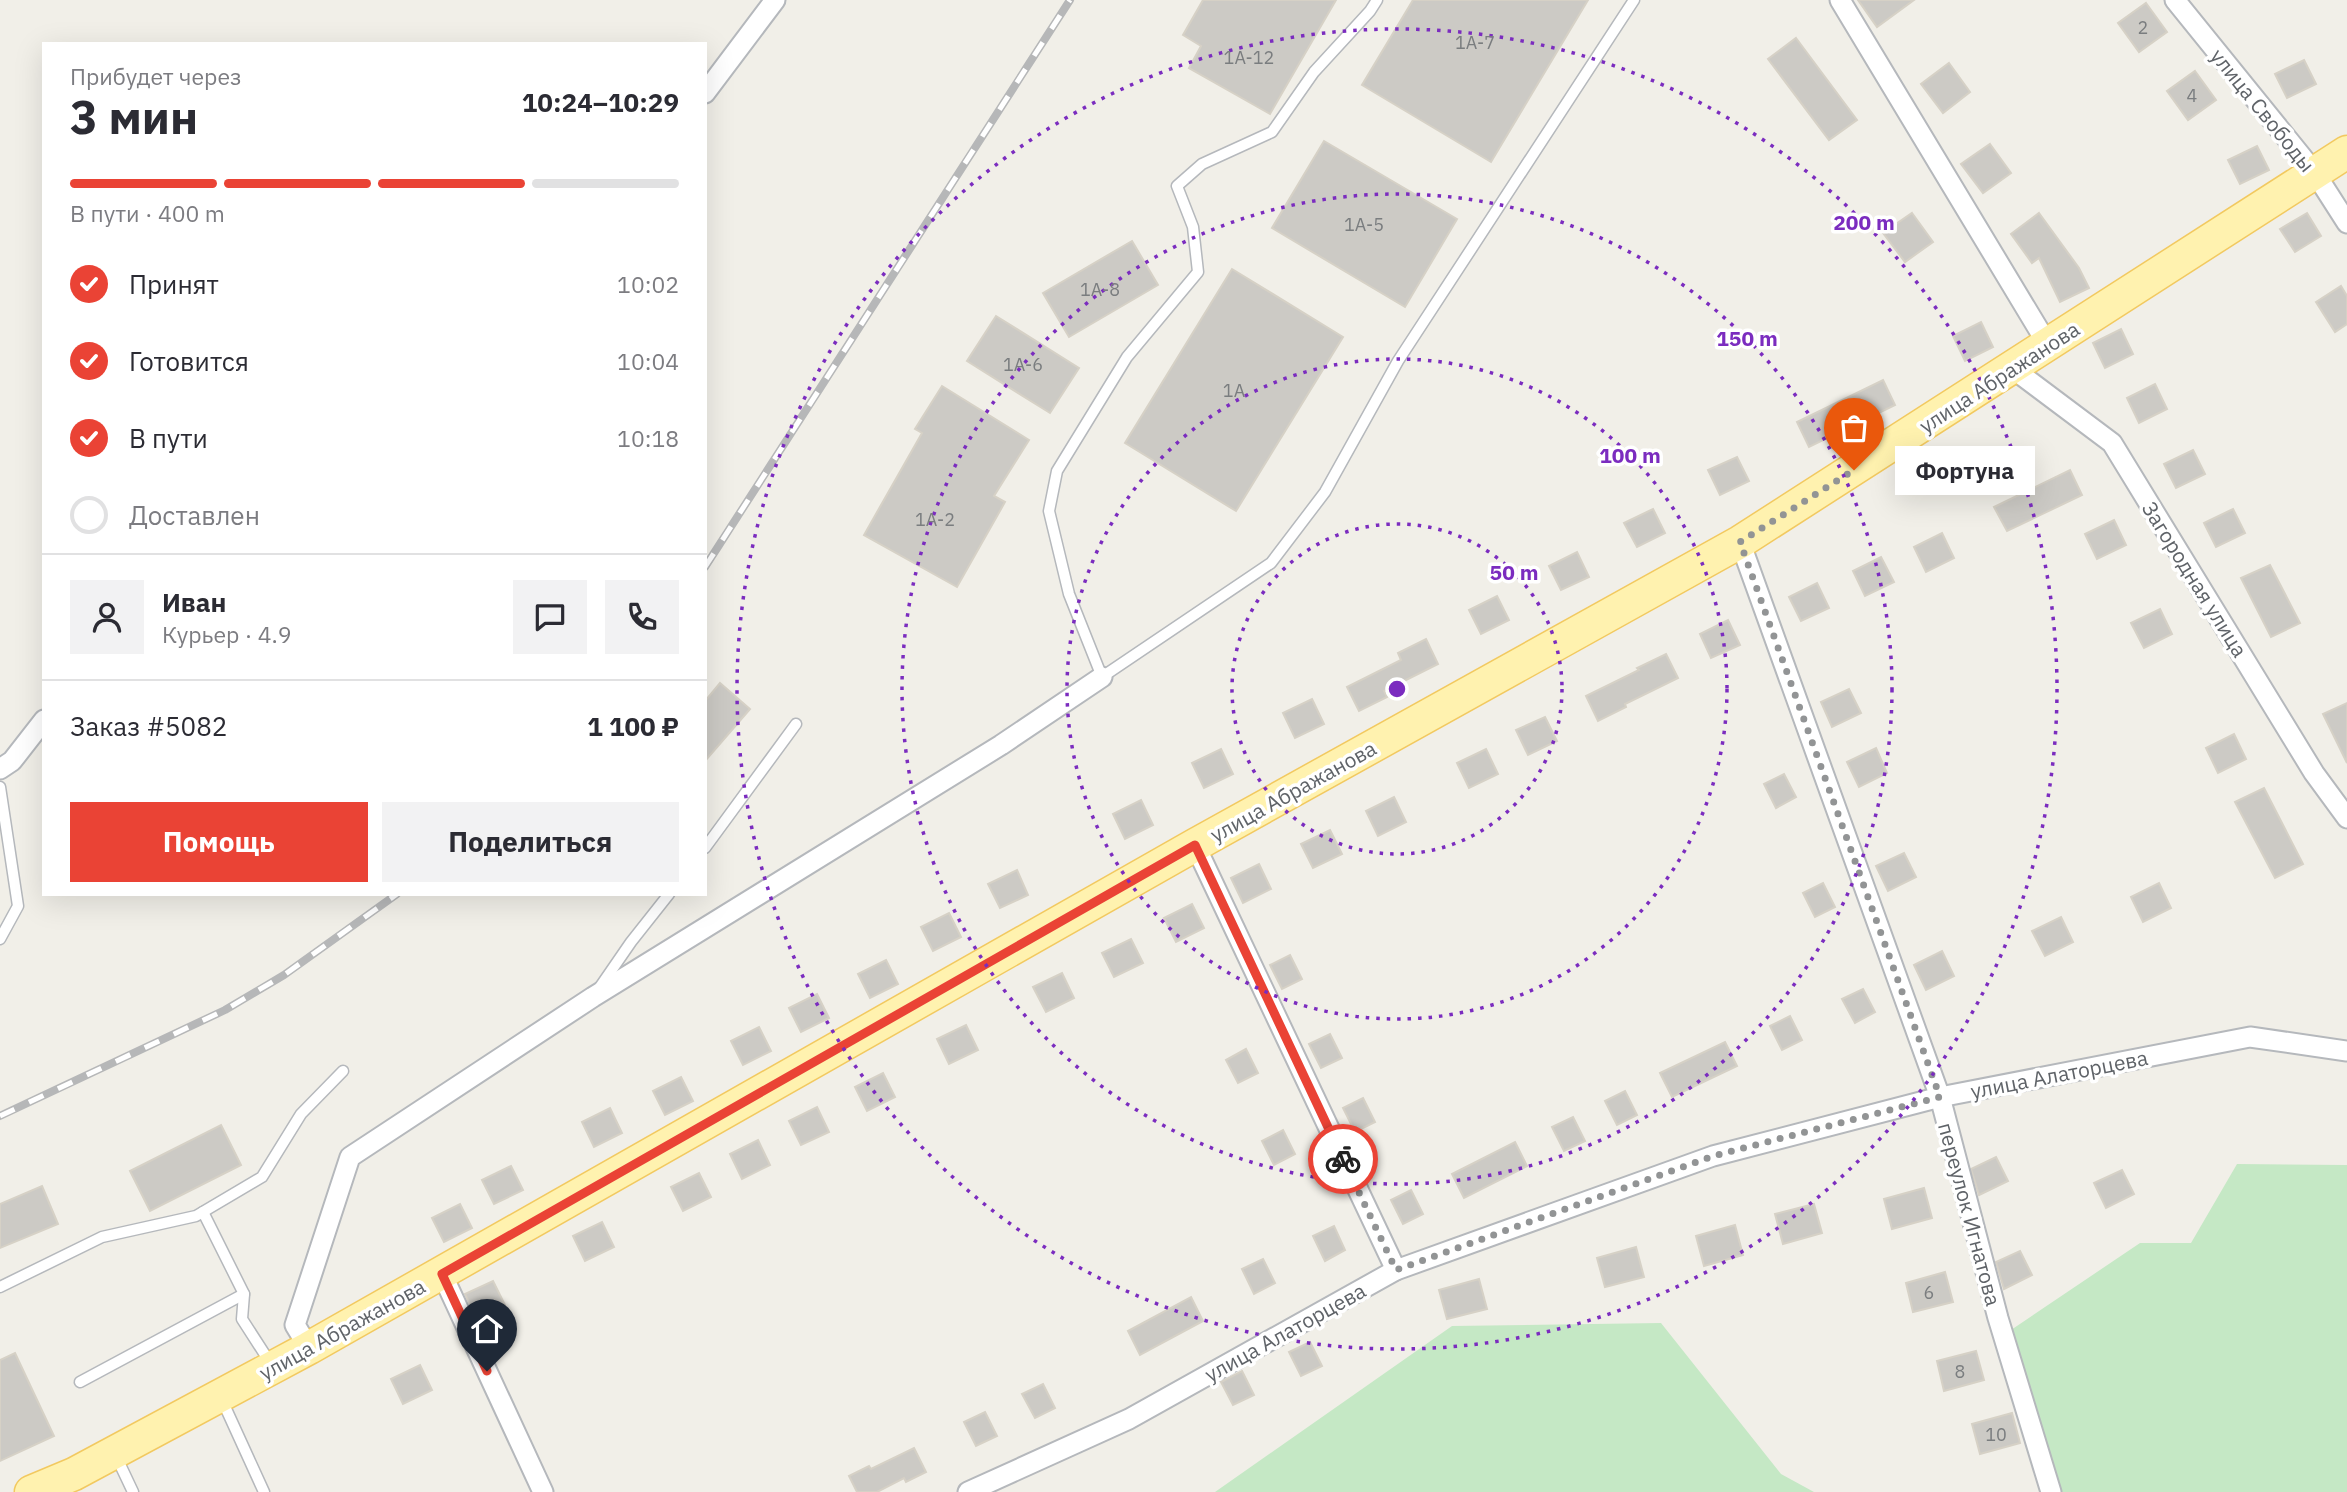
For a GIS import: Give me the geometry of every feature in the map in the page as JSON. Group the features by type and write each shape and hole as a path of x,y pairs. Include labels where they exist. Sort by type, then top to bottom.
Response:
{"main road":[{"name":"улица Абражанова","path":"31,1492 74,1474 309,1348 1195,845 1740,542 2347,152"}],"street":[{"path":"707,90 775,0"},
{"path":"1840,0 2048,345"},
{"name":"улица Свободы","path":"2175,0 2315,173 2347,223"},
{"name":"Загородная улица","path":"2012,368 2112,443 2314,772 2347,818"},
{"name":"переулок Игнатова","path":"1740,542 1940,1097 1998,1318 2051,1492"},
{"path":"309,1348 295,1325 350,1157 593,997 1001,745 1102,677"},
{"path":"0,769 12,761 42,723"},
{"path":"1195,845 1396,1270"},
{"name":"улица Алаторцева","path":"968,1492 1129,1419 1396,1270 1713,1156 1940,1097 2250,1037 2347,1051"},
{"path":"442,1274 543,1492"}],"lane":[{"path":"1377,0 1314,72 1272,132 1202,164 1177,186 1193,227 1198,272 1127,356 1057,471 1049,510 1069,594 1102,677 1271,564 1325,492 1398,360 1634,0"},
{"path":"707,845 796,724"},
{"path":"0,787 18,906 0,939"},
{"path":"593,997 667,896"},
{"path":"0,1287 102,1237 196,1216 262,1177 301,1114 343,1071"},
{"path":"203,1212 244,1294 242,1319 273,1367"},
{"path":"80,1382 244,1294"},
{"path":"220,1396 264,1492"},
{"path":"114,1453 134,1492"}],"green space":[{"path":"2237,1164 2347,1165 2347,1492 2045,1492 2011,1330 2140,1243 2191,1243"},
{"path":"1661,1323 1781,1474 1814,1492 1215,1492 1452,1326"}],"building":[{"path":"1203,0 1336,0 1270,114 1189,68 1201,46 1183,35"},
{"path":"1413,0 1588,0 1491,162 1362,85"},
{"path":"1858,0 1914,0 1877,27"},
{"path":"2146,3 2167,32 2139,52 2118,23"},
{"path":"1796,38 1857,120 1829,140 1768,59"},
{"path":"2304,60 2316,84 2287,98 2275,74"},
{"path":"1949,63 1970,92 1943,113 1921,84"},
{"path":"2195,71 2216,100 2188,120 2167,91"},
{"path":"1324,141 1457,219 1405,307 1272,228"},
{"path":"1990,144 2011,173 1983,193 1961,164"},
{"path":"2257,146 2269,170 2240,184 2228,160"},
{"path":"1912,213 1933,242 1905,262 1883,233"},
{"path":"2039,213 2079,268 2089,288 2060,302 2039,258 2032,263 2011,234"},
{"path":"2307,213 2321,236 2295,252 2280,229"},
{"path":"1132,241 1158,285 1069,337 1043,293"},
{"path":"1232,269 1343,337 1236,511 1125,443"},
{"path":"2341,286 2347,296 2347,324 2335,332 2316,302"},
{"path":"996,316 1079,368 1050,413 967,361"},
{"path":"1981,322 1993,347 1965,361 1953,336"},
{"path":"2121,329 2133,354 2105,368 2093,343"},
{"path":"1883,380 1895,405 1809,447 1797,422"},
{"path":"2155,384 2167,409 2139,423 2127,398"},
{"path":"942,386 1029,440 994,496 1005,502 957,587 864,535 922,433 915,429"},
{"path":"2193,450 2205,474 2176,488 2164,464"},
{"path":"1737,457 1749,481 1720,495 1708,470"},
{"path":"2070,470 2082,495 2007,531 1994,507"},
{"path":"1653,509 1665,533 1637,547 1624,523"},
{"path":"2233,509 2245,533 2216,547 2204,523"},
{"path":"2114,520 2126,545 2097,559 2085,534"},
{"path":"1942,533 1954,558 1926,572 1914,547"},
{"path":"1577,552 1589,577 1561,590 1549,566"},
{"path":"1881,557 1894,582 1865,596 1853,571"},
{"path":"2270,565 2300,623 2271,637 2241,578"},
{"path":"1817,583 1829,608 1801,621 1789,597"},
{"path":"1497,596 1509,620 1481,634 1469,610"},
{"path":"2160,609 2172,634 2144,648 2131,623"},
{"path":"1728,620 1740,645 1711,658 1700,634"},
{"path":"1426,639 1438,664 1384,691 1387,697 1359,711 1347,687 1401,660 1398,653"},
{"path":"1666,654 1678,678 1625,704 1626,707 1598,721 1586,696"},
{"path":"720,683 750,709 707,759 707,699"},
{"path":"1849,689 1861,713 1832,727 1821,702"},
{"path":"1312,699 1324,724 1295,738 1283,713"},
{"path":"2347,703 2347,763 2323,714"},
{"path":"1545,717 1557,741 1528,755 1516,730"},
{"path":"2234,734 2246,759 2218,773 2206,748"},
{"path":"1876,748 1887,773 1859,787 1847,762"},
{"path":"1221,749 1233,774 1204,788 1192,763"},
{"path":"1486,749 1498,774 1469,788 1457,763"},
{"path":"1784,774 1796,797 1776,808 1764,784"},
{"path":"2264,788 2303,864 2275,878 2235,802"},
{"path":"1394,797 1406,822 1378,836 1366,811"},
{"path":"1141,800 1153,825 1125,839 1113,814"},
{"path":"1330,830 1342,854 1313,868 1301,844"},
{"path":"1904,853 1916,877 1888,891 1876,866"},
{"path":"1259,864 1271,889 1243,903 1231,878"},
{"path":"1017,870 1028,895 1000,908 988,884"},
{"path":"1823,883 1835,907 1815,917 1803,893"},
{"path":"2159,883 2171,908 2143,922 2131,897"},
{"path":"1192,904 1204,928 1176,942 1164,918"},
{"path":"949,913 961,937 933,951 921,927"},
{"path":"2061,917 2073,942 2045,956 2032,931"},
{"path":"1131,939 1143,963 1114,977 1102,953"},
{"path":"1942,951 1954,976 1926,990 1914,965"},
{"path":"1290,955 1302,979 1282,989 1270,965"},
{"path":"886,960 898,984 870,998 858,974"},
{"path":"1062,973 1074,998 1046,1012 1033,987"},
{"path":"1863,989 1875,1012 1855,1023 1842,999"},
{"path":"817,994 829,1018 801,1032 789,1008"},
{"path":"1790,1016 1802,1040 1782,1050 1770,1026"},
{"path":"966,1025 978,1050 949,1064 937,1039"},
{"path":"759,1027 771,1051 743,1065 731,1041"},
{"path":"1330,1034 1342,1058 1321,1068 1309,1044"},
{"path":"1725,1042 1737,1066 1672,1097 1660,1073"},
{"path":"1246,1049 1258,1073 1238,1083 1226,1060"},
{"path":"883,1073 895,1097 867,1111 855,1087"},
{"path":"681,1077 693,1101 665,1115 653,1091"},
{"path":"1625,1091 1637,1115 1617,1125 1605,1101"},
{"path":"1363,1098 1375,1122 1355,1132 1343,1108"},
{"path":"817,1107 829,1132 801,1145 789,1121"},
{"path":"610,1108 622,1133 594,1147 582,1122"},
{"path":"1573,1117 1585,1141 1564,1151 1552,1127"},
{"path":"221,1125 241,1165 150,1211 130,1171"},
{"path":"1283,1130 1295,1154 1274,1165 1262,1141"},
{"path":"758,1140 770,1165 742,1179 730,1154"},
{"path":"1515,1142 1527,1166 1464,1198 1452,1174"},
{"path":"1996,1157 2008,1181 1979,1195 1971,1169"},
{"path":"511,1166 523,1190 494,1204 482,1180"},
{"path":"2122,1170 2134,1194 2106,1208 2094,1183"},
{"path":"699,1173 711,1197 683,1211 671,1187"},
{"path":"42,1186 58,1224 0,1248 0,1204"},
{"path":"1924,1188 1932,1218 1892,1229 1884,1199"},
{"path":"1411,1190 1423,1214 1403,1224 1391,1200"},
{"path":"460,1204 472,1228 444,1242 432,1218"},
{"path":"1814,1204 1822,1233 1783,1244 1775,1214"},
{"path":"602,1222 614,1247 585,1261 573,1236"},
{"path":"1735,1225 1743,1255 1704,1266 1696,1236"},
{"path":"1334,1226 1345,1250 1325,1261 1313,1236"},
{"path":"1636,1247 1644,1277 1605,1287 1597,1258"},
{"path":"2020,1251 2032,1275 2004,1289 1996,1262"},
{"path":"1263,1259 1275,1283 1254,1294 1242,1269"},
{"path":"1945,1272 1953,1302 1913,1312 1906,1283"},
{"path":"1479,1279 1487,1309 1447,1319 1439,1290"},
{"path":"493,1281 505,1305 477,1319 465,1294"},
{"path":"1191,1297 1203,1321 1140,1355 1128,1331"},
{"path":"1310,1342 1322,1366 1301,1376 1289,1352"},
{"path":"1976,1351 1984,1380 1944,1391 1937,1361"},
{"path":"15,1353 54,1436 0,1461 0,1360"},
{"path":"420,1365 432,1390 403,1404 391,1379"},
{"path":"1242,1371 1254,1395 1233,1405 1221,1382"},
{"path":"1043,1384 1055,1408 1035,1418 1022,1394"},
{"path":"985,1412 997,1436 976,1446 964,1422"},
{"path":"2012,1413 2020,1443 1980,1454 1972,1424"},
{"path":"914,1448 926,1472 906,1482 904,1478 877,1492 857,1492 849,1476 869,1466 871,1469"}],"railway":[{"path":"707,564 1070,0"},
{"path":"0,1116 225,1010 284,975 394,896"}],"way so far":[{"path":"1343,1159 1396,1270 1713,1156 1940,1097 1740,542 1854,470"}],"place":[{"name":"Фортуна","path":"1854,470"}],"route":[{"path":"487,1371 442,1274 1195,845 1343,1159"}]}
